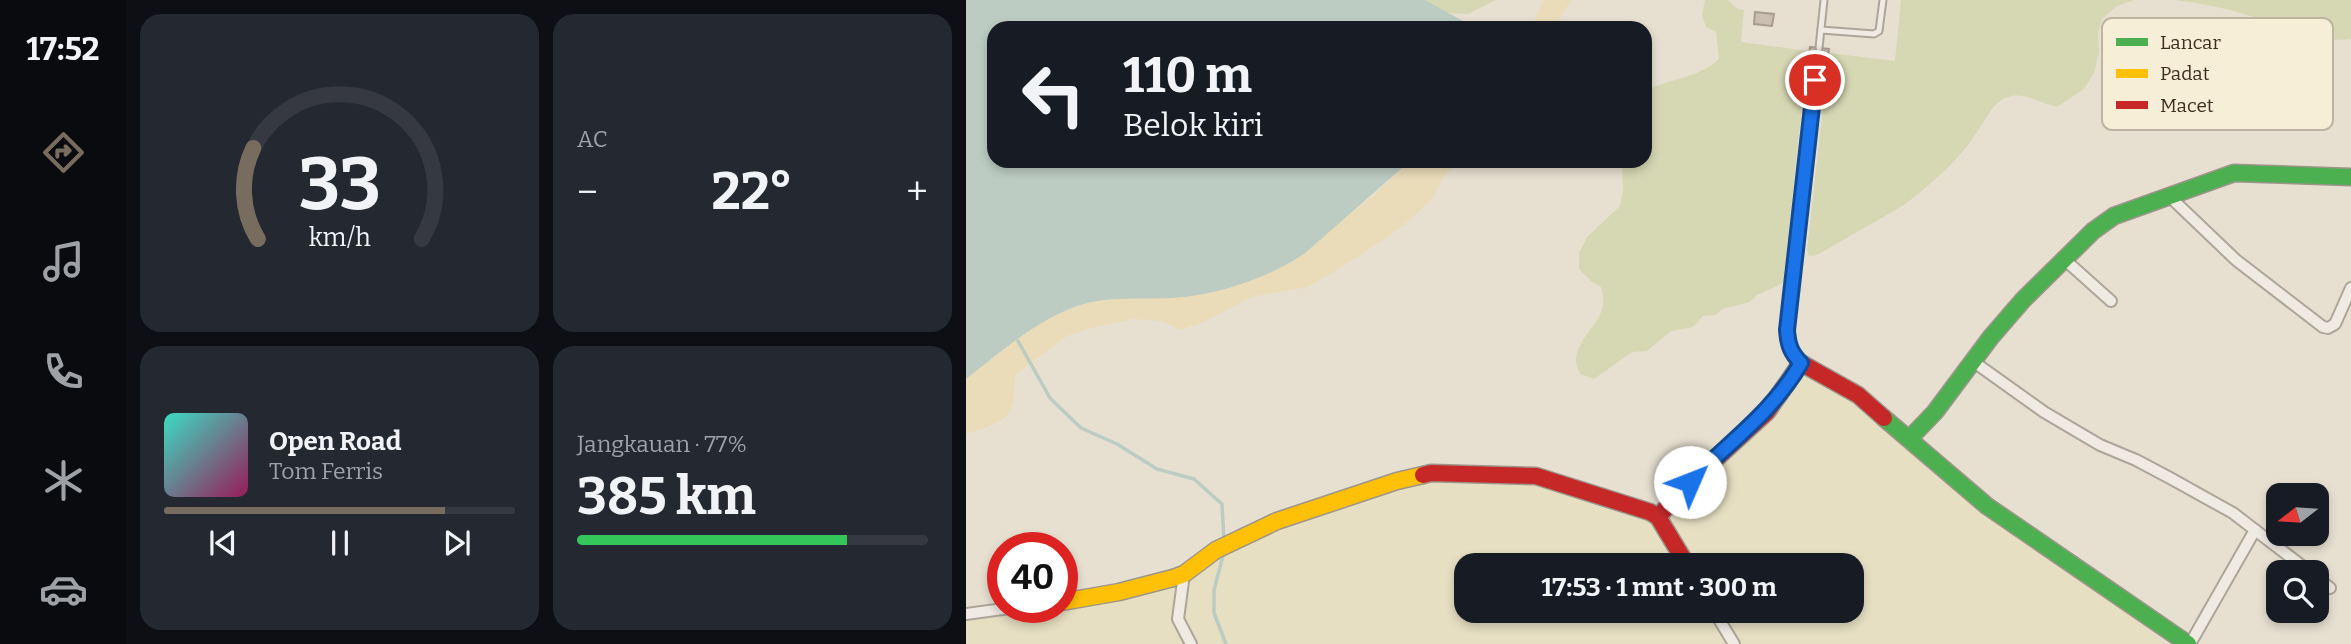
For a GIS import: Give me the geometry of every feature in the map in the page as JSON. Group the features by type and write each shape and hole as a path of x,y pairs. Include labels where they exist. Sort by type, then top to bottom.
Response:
{"street":[{"path":"1910,438 1935,412 1991,337 2023,300 2103,222 2133,208 2225,175 2242,172 2351,177"},
{"path":"2168,195 2236,260 2323,327 2328,328 2335,324 2351,288"},
{"path":"2064,259 2111,301"},
{"path":"1974,362 2044,412 2100,445 2136,460 2233,513 2294,560"},
{"path":"1658,517 1703,469 1765,413 1788,385 1801,363 1858,395 1987,506 2189,644 2255,530"},
{"path":"1078,599 1119,592 1184,574 1216,550 1277,522 1397,481 1436,472 1536,476 1650,512 1658,517 1680,553"},
{"path":"1184,574 1178,619 1191,644"},
{"path":"966,614 987,611"},
{"path":"1721,623 1734,644"}],"lane":[{"path":"1801,363 1792,355 1787,330 1825,0"},
{"path":"1821,30 1874,34 1879,31 1883,0"}],"shaded area":[{"path":"966,0 1425,0 1463,21 987,21 987,168 1402,168 1304,254 1276,270 1231,287 1199,295 1103,300 1077,306 1033,328 966,379"},
{"path":"1805,376 1833,388 1862,408 1989,517 2096,589 2166,644 1735,644 1722,623 1864,623 1864,553 1681,553 1664,515 1791,386"},
{"path":"1522,477 1649,517 1674,553 1454,553 1454,623 1717,623 1730,644 966,644 966,613 987,610 987,623 1078,623 1078,603 1197,573 1253,534 1418,479"}],"green space":[{"path":"1419,0 1496,0 1468,14 1446,13"},
{"path":"1705,0 1728,0 1736,8 1744,10 1741,42 1808,51 1783,283 1757,295 1750,302 1722,309 1716,315 1703,316 1693,327 1671,331 1647,351 1632,352 1594,379 1580,374 1576,358 1583,340 1599,317 1603,298 1601,287 1579,269 1579,253 1587,237 1620,206 1622,168 1652,168 1652,88 1702,71 1719,59 1716,32 1706,27 1702,15"},
{"path":"1901,0 2134,0 2117,6 2102,18 2094,73 2084,89 2057,107 2017,95 2000,101 1954,161 1914,197 1817,255 1809,256 1807,250 1829,53 1895,61"},
{"path":"2175,0 2351,0 2351,39 2333,40 2333,18 2256,18 2203,4"}],"sand":[{"path":"1543,0 1571,0 1558,21 1535,21"},
{"path":"1401,168 1453,168 1447,172 1432,199 1404,225 1308,287 1251,297 1204,322 1180,330 1162,321 1132,319 1067,336 1015,375 1013,402 1006,417 991,426 966,434 966,351 1010,308 1311,242 1386,184"}],"building":[{"path":"1755,12 1774,14 1772,26 1754,24"},
{"path":"1810,47 1829,49 1828,55 1809,53"}],"waterway":[{"path":"1018,341 1050,398 1081,428 1117,444 1157,469 1194,479 1222,504 1224,541"},
{"path":"1224,552 1214,590 1214,613 1226,644"}],"traffic: fast":[{"path":"1910,438 1935,412 1991,337 2023,300 2093,231 2114,216 2234,173 2351,177"},
{"path":"1884,418 1987,506 2188,644"}],"traffic: slow":[{"path":"1078,599 1173,578 1184,574 1216,550 1277,521 1423,475"}],"traffic: jam":[{"path":"1680,553 1658,517 1683,489 1767,412 1801,363 1858,395 1884,418"},
{"path":"1423,475 1536,476 1650,512 1658,517"}],"route":[{"path":"1690,482 1765,413 1788,385 1801,363 1792,355 1787,330 1815,80"}]}
